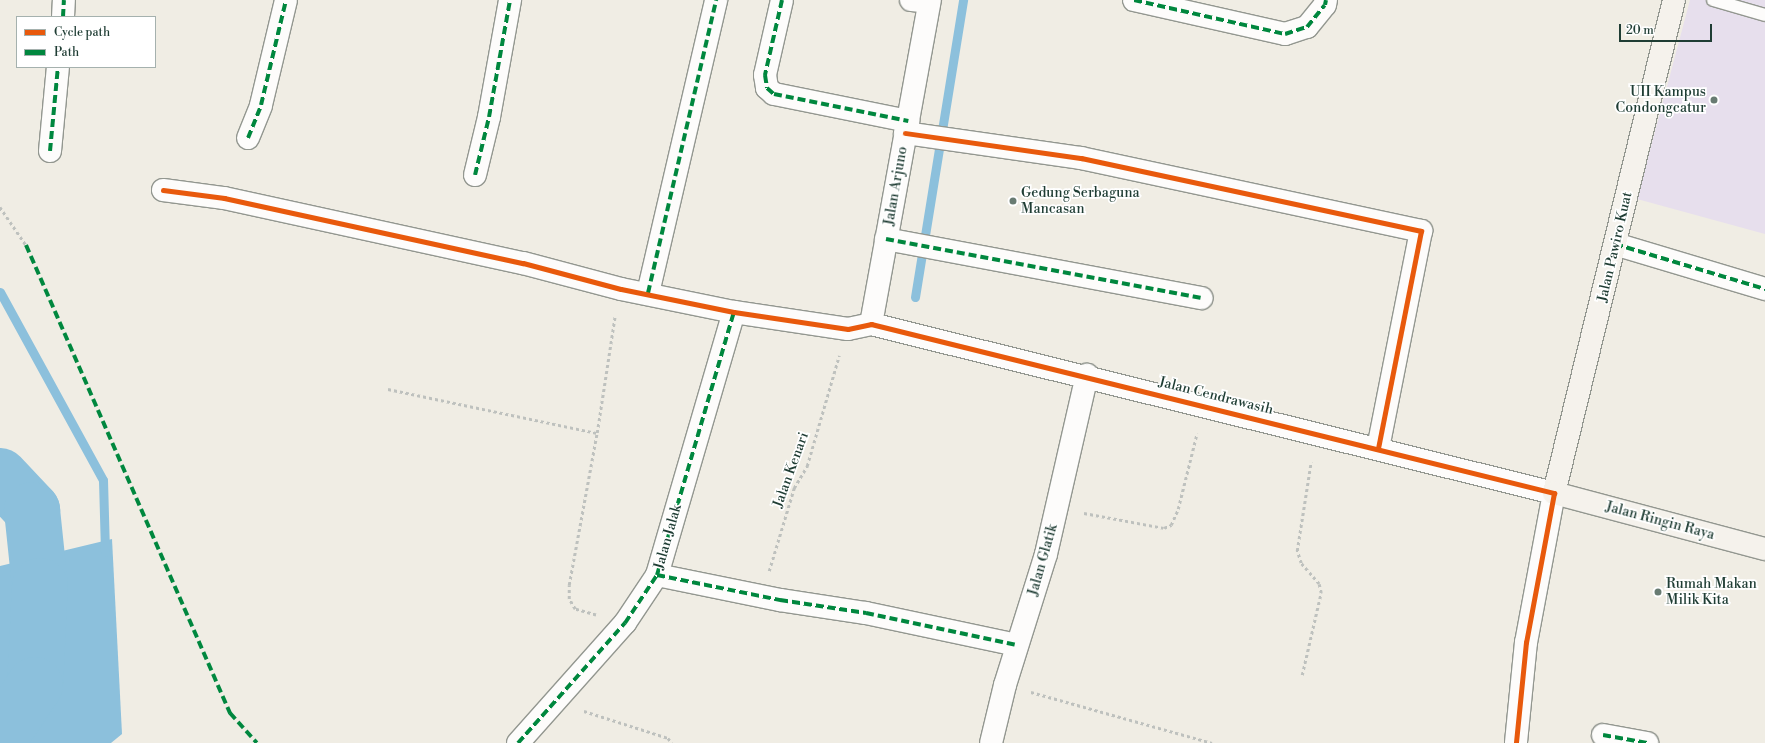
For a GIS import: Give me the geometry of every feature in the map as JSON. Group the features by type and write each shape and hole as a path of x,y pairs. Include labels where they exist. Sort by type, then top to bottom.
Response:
{"main road":[{"name":"Jalan Pawiro Kuat","path":"1554,493 1616,244 1674,0"},
{"name":"Jalan Ringin Raya","path":"1554,493 1765,549"}],"street":[{"path":"63,16 64,0"},
{"path":"248,138 261,105 286,0"},
{"path":"475,175 489,117 510,0"},
{"path":"648,294 716,0"},
{"path":"782,0 765,75 767,88 774,94 907,127 1081,158 1421,230 1378,449"},
{"path":"1134,0 1285,34 1307,27 1326,0"},
{"name":"Jalan Arjuno","path":"871,324 907,127 923,1"},
{"path":"50,151 58,68"},
{"path":"163,190 224,198 464,250 621,289 734,312 848,329 871,324"},
{"path":"886,239 1202,298"},
{"path":"1616,244 1765,289"},
{"name":"Jalan Jalak","path":"518,743 625,623 657,575 734,312"},
{"name":"Jalan Cendrawasih","path":"871,324 1087,375 1554,493"},
{"name":"Jalan Glatik","path":"991,743 1005,685 1058,507 1087,375"},
{"path":"1516,743 1526,642 1554,493"},
{"path":"657,575 761,596 866,613 1018,645"},
{"path":"1604,735 1647,743"}],"lane":[{"path":"1713,0 1765,15"}],"path":[{"path":"0,206 26,245"},
{"path":"621,289 597,433 569,585 569,599 575,609 625,623"},
{"path":"388,389 597,433"},
{"path":"1058,507 1164,528 1171,525 1178,509 1203,405"},
{"path":"1302,675 1321,593 1319,584 1301,563 1297,551 1316,434"},
{"path":"1005,685 1212,743"},
{"path":"555,702 668,738 672,743"}],"shaded area":[{"name":"UII Kampus Condongcatur","path":"1690,0 1765,0 1765,234 1637,199"}],"water":[{"path":"112,539 122,734 111,743 0,743 0,566"}],"waterway":[{"path":"915,297 963,0"},
{"path":"0,292 103,480 105,552"},
{"path":"0,476 32,510 40,586 35,685 0,737"}],"marked path":[{"path":"63,16 64,0"},
{"path":"248,138 261,105 286,0"},
{"path":"475,175 489,117 510,0"},
{"path":"648,293 716,0"},
{"path":"782,0 765,75 767,88 774,94 908,121"},
{"path":"1134,0 1285,34 1307,27 1325,5 1326,0"},
{"path":"50,151 58,68"},
{"path":"886,239 1202,298"},
{"path":"1615,244 1765,289"},
{"path":"26,245 230,713 257,743"},
{"path":"518,743 625,623 657,575 734,312"},
{"path":"657,575 780,600 866,613 1017,645"},
{"path":"1603,735 1647,743"}],"cycle path":[{"path":"905,133 1081,158 1421,231 1378,449"},
{"path":"163,190 224,198 523,263 621,289 734,312 848,329 871,324 1554,493 1526,642 1516,743"}],"place":[{"name":"UII Kampus Condongcatur","path":"1714,100"},
{"name":"Gedung Serbaguna Mancasan","path":"1013,201"},
{"name":"Rumah Makan Milik Kita","path":"1658,592"}]}
